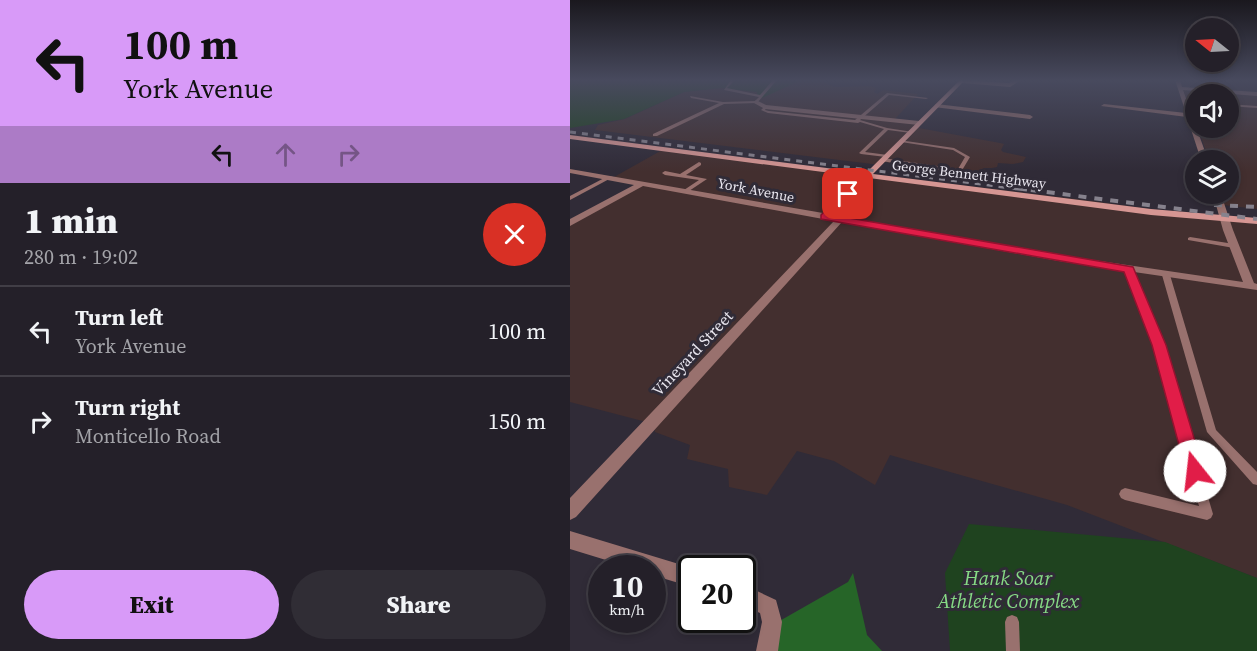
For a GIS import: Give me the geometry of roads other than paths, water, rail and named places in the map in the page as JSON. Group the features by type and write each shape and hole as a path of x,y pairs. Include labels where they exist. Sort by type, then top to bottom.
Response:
{"main road":[{"path":"868,175 932,110"},
{"name":"George Bennett Highway","path":"570,137 1151,212 1257,221"}],"street":[{"path":"792,110 860,119 919,123"},
{"path":"973,110 1030,117"},
{"path":"1145,110 1185,115"},
{"name":"York Avenue","path":"570,171 1129,269 1253,287"},
{"path":"824,217 868,175"},
{"path":"570,223 643,183"},
{"path":"1219,204 1234,246 1253,287"},
{"name":"Vineyard Street","path":"570,511 840,219"},
{"path":"570,540 678,574"},
{"path":"756,601 769,607 772,622 767,651"}],"lane":[{"path":"655,135 709,110"},
{"path":"870,110 860,119 887,129 911,132"},
{"path":"887,129 861,153 959,171 968,157 954,149 901,141"},
{"path":"682,175 699,164"},
{"path":"665,173 704,178 687,190"},
{"path":"570,198 610,177"},
{"path":"1190,239 1234,246"},
{"path":"1125,494 1207,514 1159,345 1129,269"},
{"path":"1166,275 1212,432 1257,480"},
{"path":"1012,622 1013,651"}],"railway":[{"path":"570,132 1027,190"},
{"path":"1015,188 1257,219"},
{"path":"1214,205 1257,207"}],"park label":[{"name":"Hank Soar Athletic Complex","path":"1008,590"}]}
